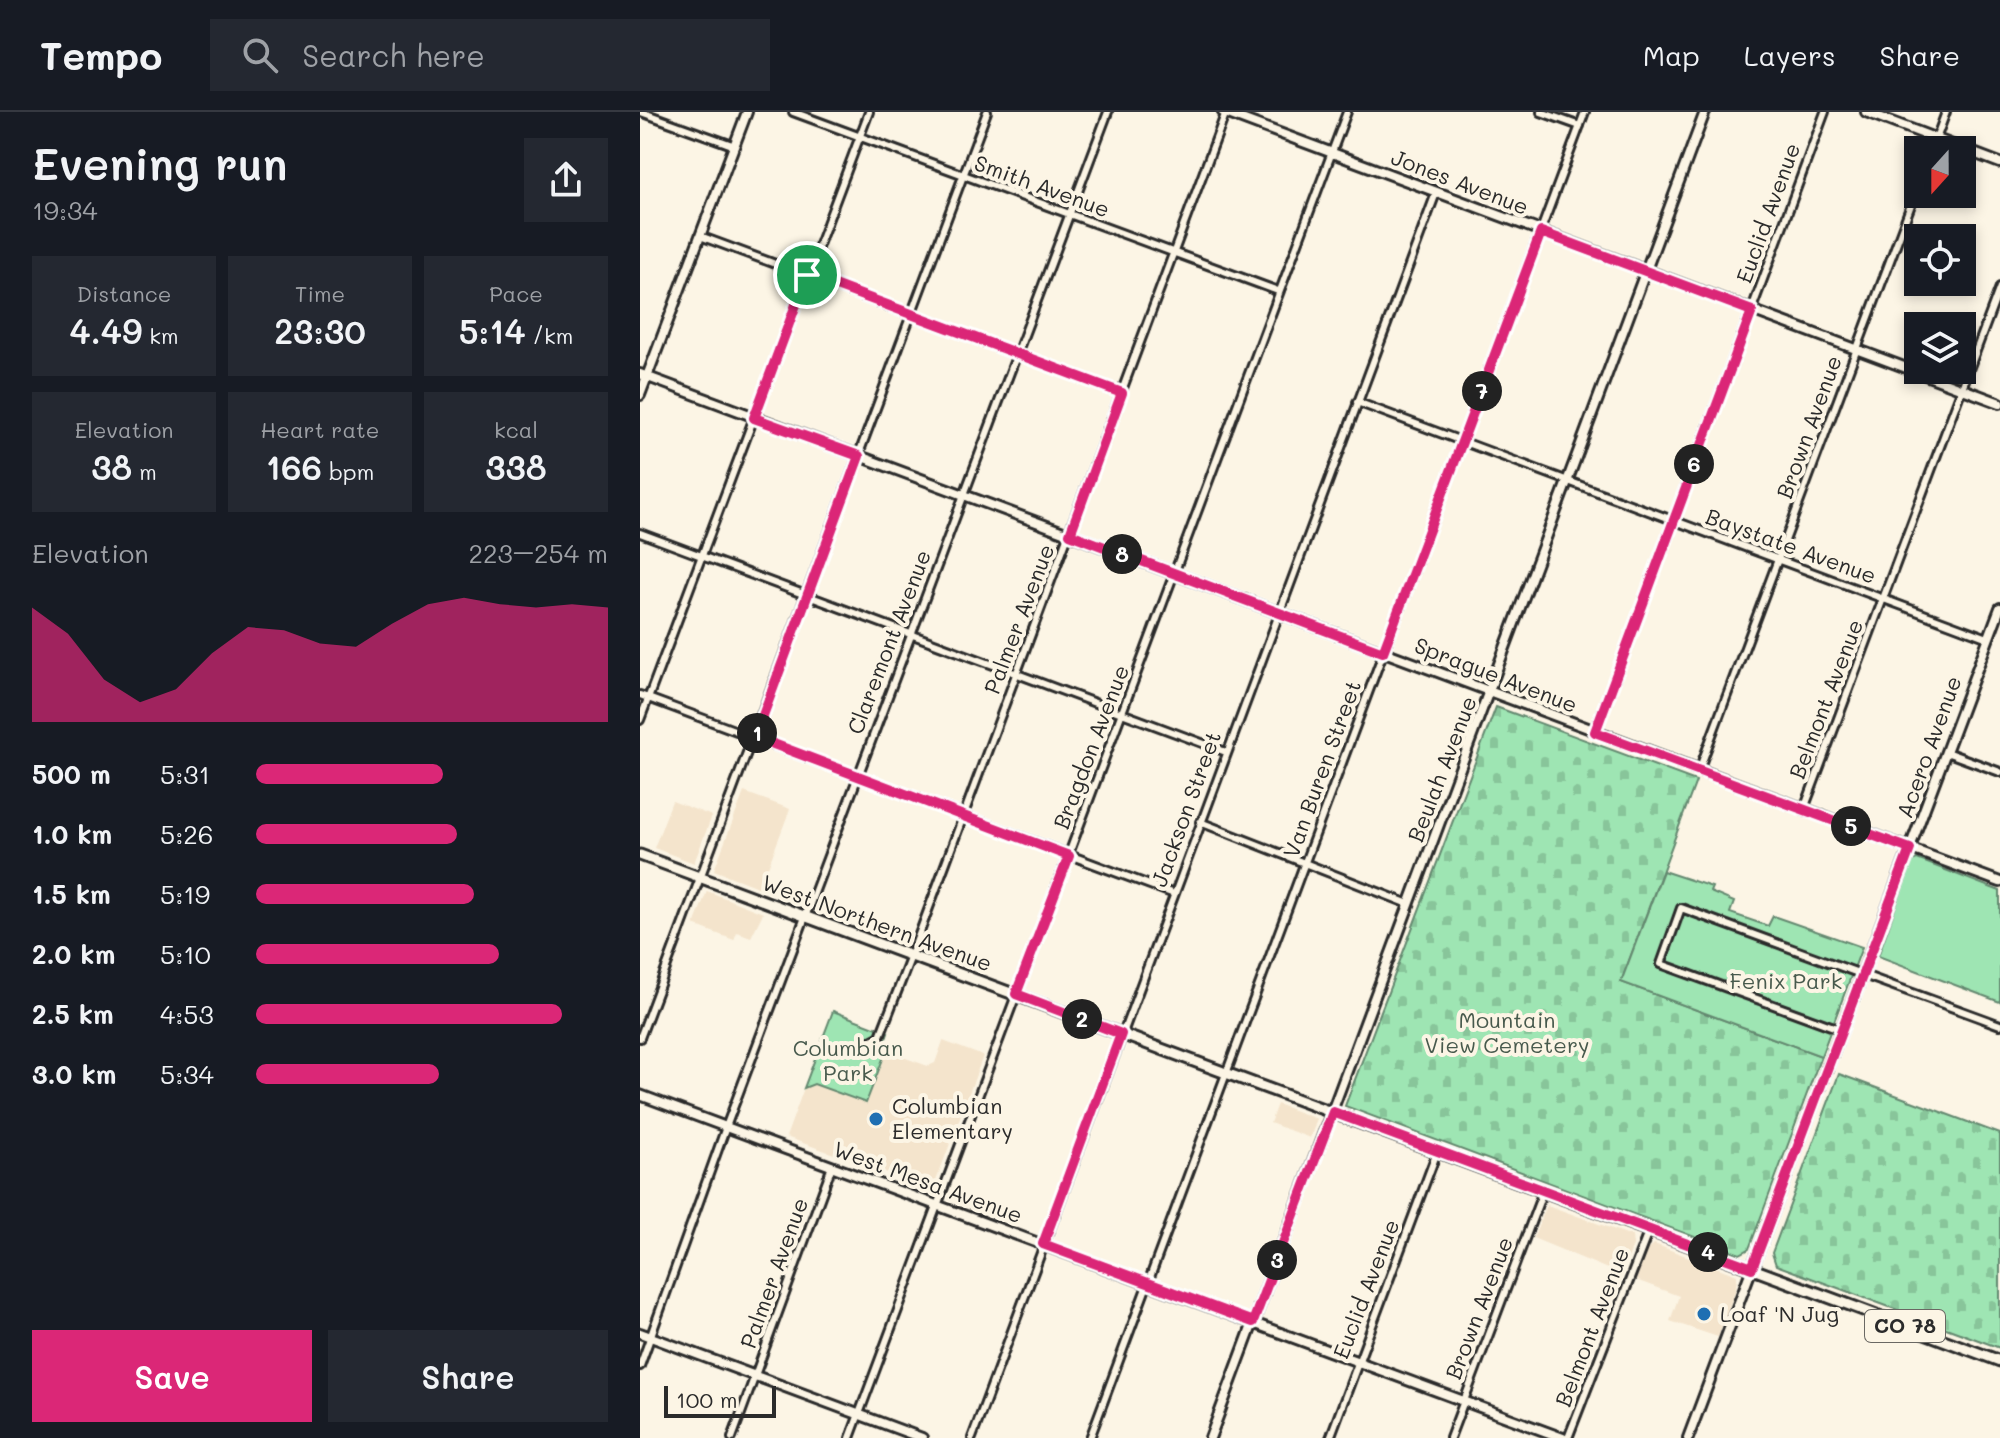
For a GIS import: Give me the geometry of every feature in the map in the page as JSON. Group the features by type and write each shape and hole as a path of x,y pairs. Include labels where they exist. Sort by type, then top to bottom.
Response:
{"main road":[{"name":"West Northern Avenue","path":"640,855 2000,1361"}],"street":[{"path":"641,112 735,146"},
{"path":"640,395 643,376 747,112"},
{"name":"Smith Avenue","path":"793,112 1278,291"},
{"path":"640,720 869,112"},
{"path":"640,1038 987,112"},
{"name":"Claremont Avenue","path":"640,1366 726,1127 1108,112"},
{"name":"Jones Avenue","path":"1225,112 2000,403"},
{"name":"Palmer Avenue","path":"869,1042 880,1036 911,956 1175,255 1225,112"},
{"name":"Bragdon Avenue","path":"850,1438 1347,112"},
{"path":"1541,112 1580,126"},
{"name":"Van Buren Street","path":"1090,1438 1585,112"},
{"name":"Beulah Avenue","path":"1210,1438 1491,693 1705,112"},
{"name":"Euclid Avenue","path":"1595,732 1825,112"},
{"path":"1866,112 1928,136"},
{"path":"1937,136 1946,112"},
{"path":"1976,154 2000,163"},
{"name":"Jackson Street","path":"972,1438 1436,193"},
{"name":"Brown Avenue","path":"1699,770 1910,208"},
{"path":"700,236 1122,393"},
{"name":"Belmont Avenue","path":"1804,809 2000,287"},
{"name":"Sprague Avenue","path":"643,376 2000,882"},
{"name":"Baystate Avenue","path":"1357,402 1988,638"},
{"path":"640,533 1226,752"},
{"name":"Acero Avenue","path":"1688,1438 2000,608"},
{"path":"640,695 1174,894"},
{"path":"1946,752 2000,772"},
{"path":"1200,822 1409,904"},
{"path":"1843,1030 1661,964 1681,908 2000,1025"},
{"name":"West Mesa Avenue","path":"640,1095 1566,1438"},
{"name":"Euclid Avenue","path":"1330,1438 1437,1152"},
{"name":"Palmer Avenue","path":"732,1438 832,1166"},
{"name":"Brown Avenue","path":"1450,1438 1543,1191"},
{"name":"Belmont Avenue","path":"1566,1438 1649,1230"},
{"path":"640,1333 922,1438"}],"shaded area":[{"path":"744,792 790,809 760,888 714,870"},
{"path":"672,801 712,816 694,863 654,848"},
{"path":"707,891 763,913 751,937 737,932 734,940 694,925"},
{"name":"Columbian Elementary","path":"943,1041 983,1056 933,1189 786,1137 804,1088 814,1084 866,1103 886,1051 928,1066 935,1063"},
{"path":"1277,1104 1317,1119 1310,1138 1270,1123"},
{"path":"1547,1205 1632,1236 1633,1245 1622,1275 1533,1238"},
{"path":"1654,1244 1737,1275 1736,1288 1718,1337 1670,1321 1679,1296 1636,1280 1646,1251"}],"green space":[{"name":"Mountain View Cemetery","path":"1496,707 1696,781 1621,982 1821,1056 1749,1249 1740,1254 1345,1106"},
{"path":"1917,859 2000,891 2000,1002 1878,956 1912,861"},
{"name":"Fenix Park","path":"1663,871 1712,887 1710,892 1734,902 1730,913 1768,926 1773,916 1862,947 1821,1056 1621,982"},
{"name":"Columbian Park","path":"833,1011 888,1032 882,1049 886,1051 866,1103 814,1084 804,1088"},
{"path":"1839,1074 2000,1134 2000,1348 1776,1265 1772,1253"}],"place":[{"name":"Columbian Elementary","path":"876,1119"},
{"name":"Loaf 'N Jug","path":"1704,1314"}],"route":[{"path":"1541,232 1752,311 1595,732 1910,849 1752,1268 1333,1112 1253,1322 1043,1244 1121,1034 1016,994 1069,856 755,737 859,456 754,418 807,275 1122,393 1070,534 1383,652 1541,232"}]}
